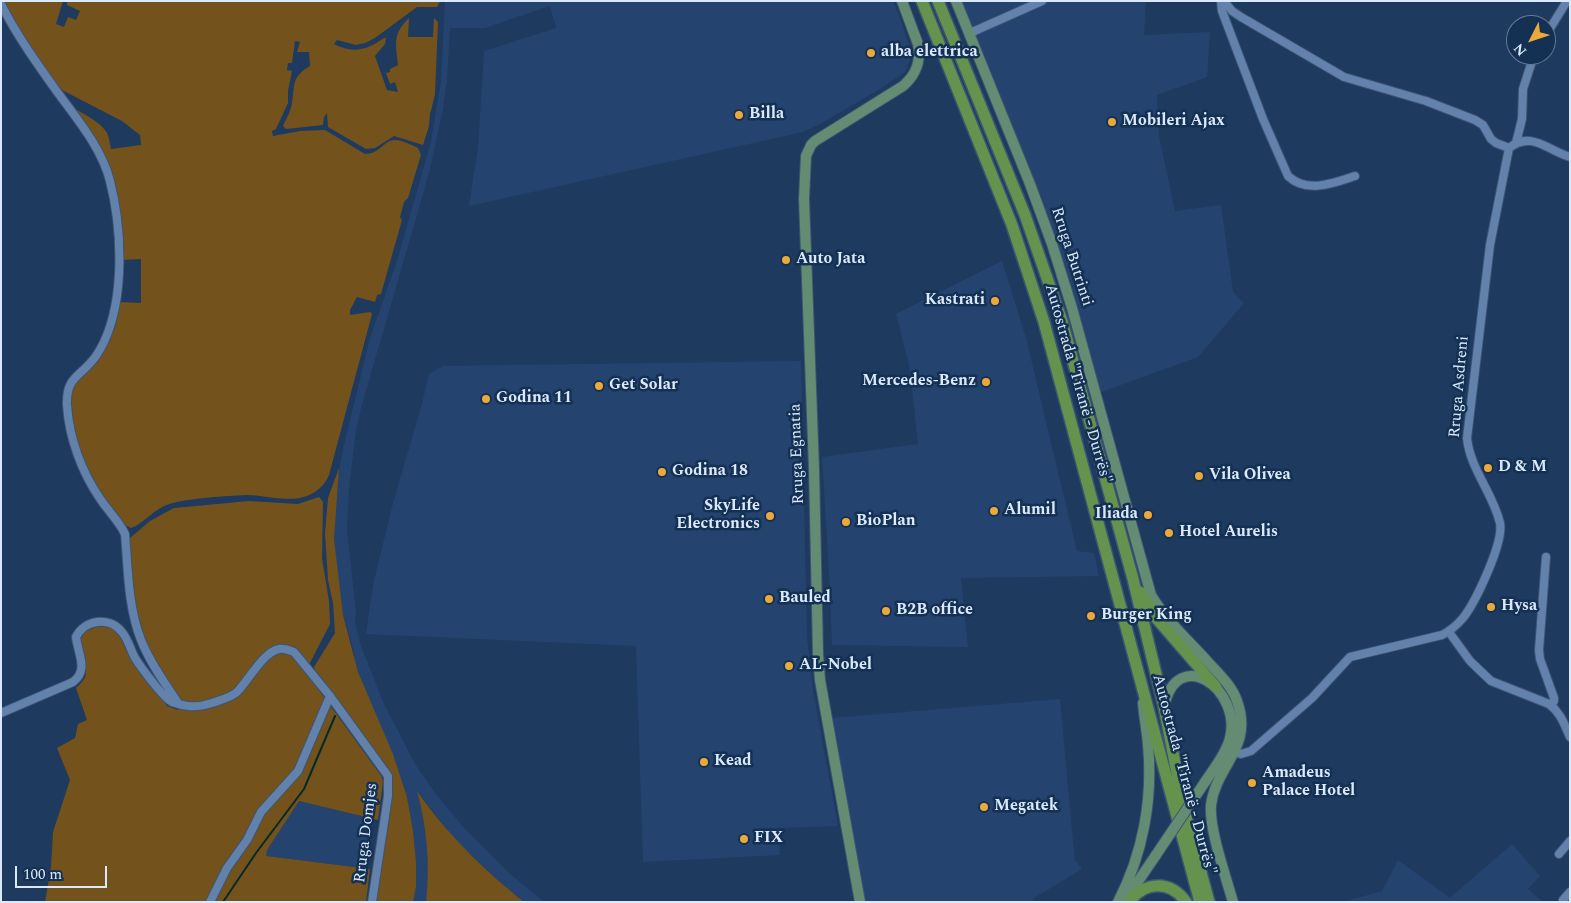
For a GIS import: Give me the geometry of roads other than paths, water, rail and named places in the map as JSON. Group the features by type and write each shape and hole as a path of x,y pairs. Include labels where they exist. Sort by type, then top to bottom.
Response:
{"highway":[{"name":"Autostrada \"Tiranë - Durrës\"","path":"922,1 1012,225 1041,313 1110,562 1200,902"},
{"name":"Autostrada \"Tiranë - Durrës\"","path":"938,1 1025,215 1062,321 1133,579 1164,707 1184,809 1209,902"},
{"path":"1133,579 1148,598 1157,619 1216,687"},
{"path":"1129,902 1144,888 1158,885 1174,889 1186,902"}],"main road":[{"name":"Rruga Egnatia","path":"860,902 822,690 818,654 814,469 805,244 805,163 808,151 815,141 903,86 913,75 920,60 918,44 902,1"},
{"name":"Rruga Butrinti","path":"956,1 1030,184 1055,253 1075,317 1132,530 1148,598 1222,678 1234,694 1240,709 1242,725 1236,752 1216,788 1211,810 1215,837 1233,902"},
{"path":"1124,902 1205,782 1223,754 1230,738 1230,718 1226,700 1216,687 1200,677 1185,677 1178,680 1170,690 1164,707"},
{"path":"1118,902 1140,850 1145,824 1149,768 1142,687"}],"street":[{"path":"970,33 1042,1"},
{"path":"1222,1 1241,17 1344,77 1426,101 1475,120 1483,126 1491,139 1503,147 1509,148 1516,142 1522,119 1523,89 1531,65"},
{"path":"1222,1 1222,11 1263,119 1288,176 1295,182 1311,187 1356,176"},
{"path":"1556,19 1567,1"},
{"path":"1,4 13,28 96,148 110,180 118,244 118,281 114,311 104,341 92,361 72,380 68,391 67,405 73,442 85,472 101,500 125,534 133,612 140,639 148,656 178,703"},
{"path":"1516,142 1536,142 1570,157"},
{"name":"Rruga Asdreni","path":"1449,632 1462,619 1474,600 1499,541 1500,524 1472,461 1468,450 1467,438 1490,246 1509,148"},
{"path":"1546,557 1539,654 1554,698 1554,702 1551,705"},
{"path":"1,713 74,682 80,677 83,668 76,637 78,632 95,622 108,623 117,627 124,634 136,658 164,696 168,700 178,703"},
{"path":"1236,752 1242,754 1251,751 1312,698 1350,657 1429,639 1449,632 1470,661 1491,680 1551,705 1565,715 1570,736"},
{"name":"Rruga Domjes","path":"178,703 191,707 200,707 235,693 258,665 271,653 279,648 294,652 330,696 388,776 388,796 372,902"},
{"path":"210,902 227,868 247,840 261,812 298,771 330,696"},
{"path":"1559,854 1570,842"},
{"path":"1563,900 1570,892"}],"waterway":[{"path":"223,902 256,853 304,789 335,716"}],"place":[{"name":"alba elettrica","path":"871,53"},
{"name":"Billa","path":"739,115"},
{"name":"Mobileri Ajax","path":"1112,122"},
{"name":"Auto Jata","path":"786,260"},
{"name":"Kastrati","path":"995,301"},
{"name":"Mercedes-Benz","path":"986,382"},
{"name":"Get Solar","path":"599,386"},
{"name":"Godina 11","path":"486,399"},
{"name":"D & M","path":"1488,468"},
{"name":"Godina 18","path":"662,472"},
{"name":"Vila Olivea","path":"1199,476"},
{"name":"Alumil","path":"994,511"},
{"name":"Iliada","path":"1148,515"},
{"name":"SkyLife Electronics","path":"770,516"},
{"name":"BioPlan","path":"846,522"},
{"name":"Hotel Aurelis","path":"1169,533"},
{"name":"Bauled","path":"769,599"},
{"name":"Hysa","path":"1491,607"},
{"name":"B2B office","path":"886,611"},
{"name":"Burger King","path":"1091,616"},
{"name":"AL-Nobel","path":"789,666"},
{"name":"Kead","path":"704,762"},
{"name":"Amadeus Palace Hotel","path":"1252,783"},
{"name":"Megatek","path":"984,807"},
{"name":"FIX","path":"744,839"}]}
